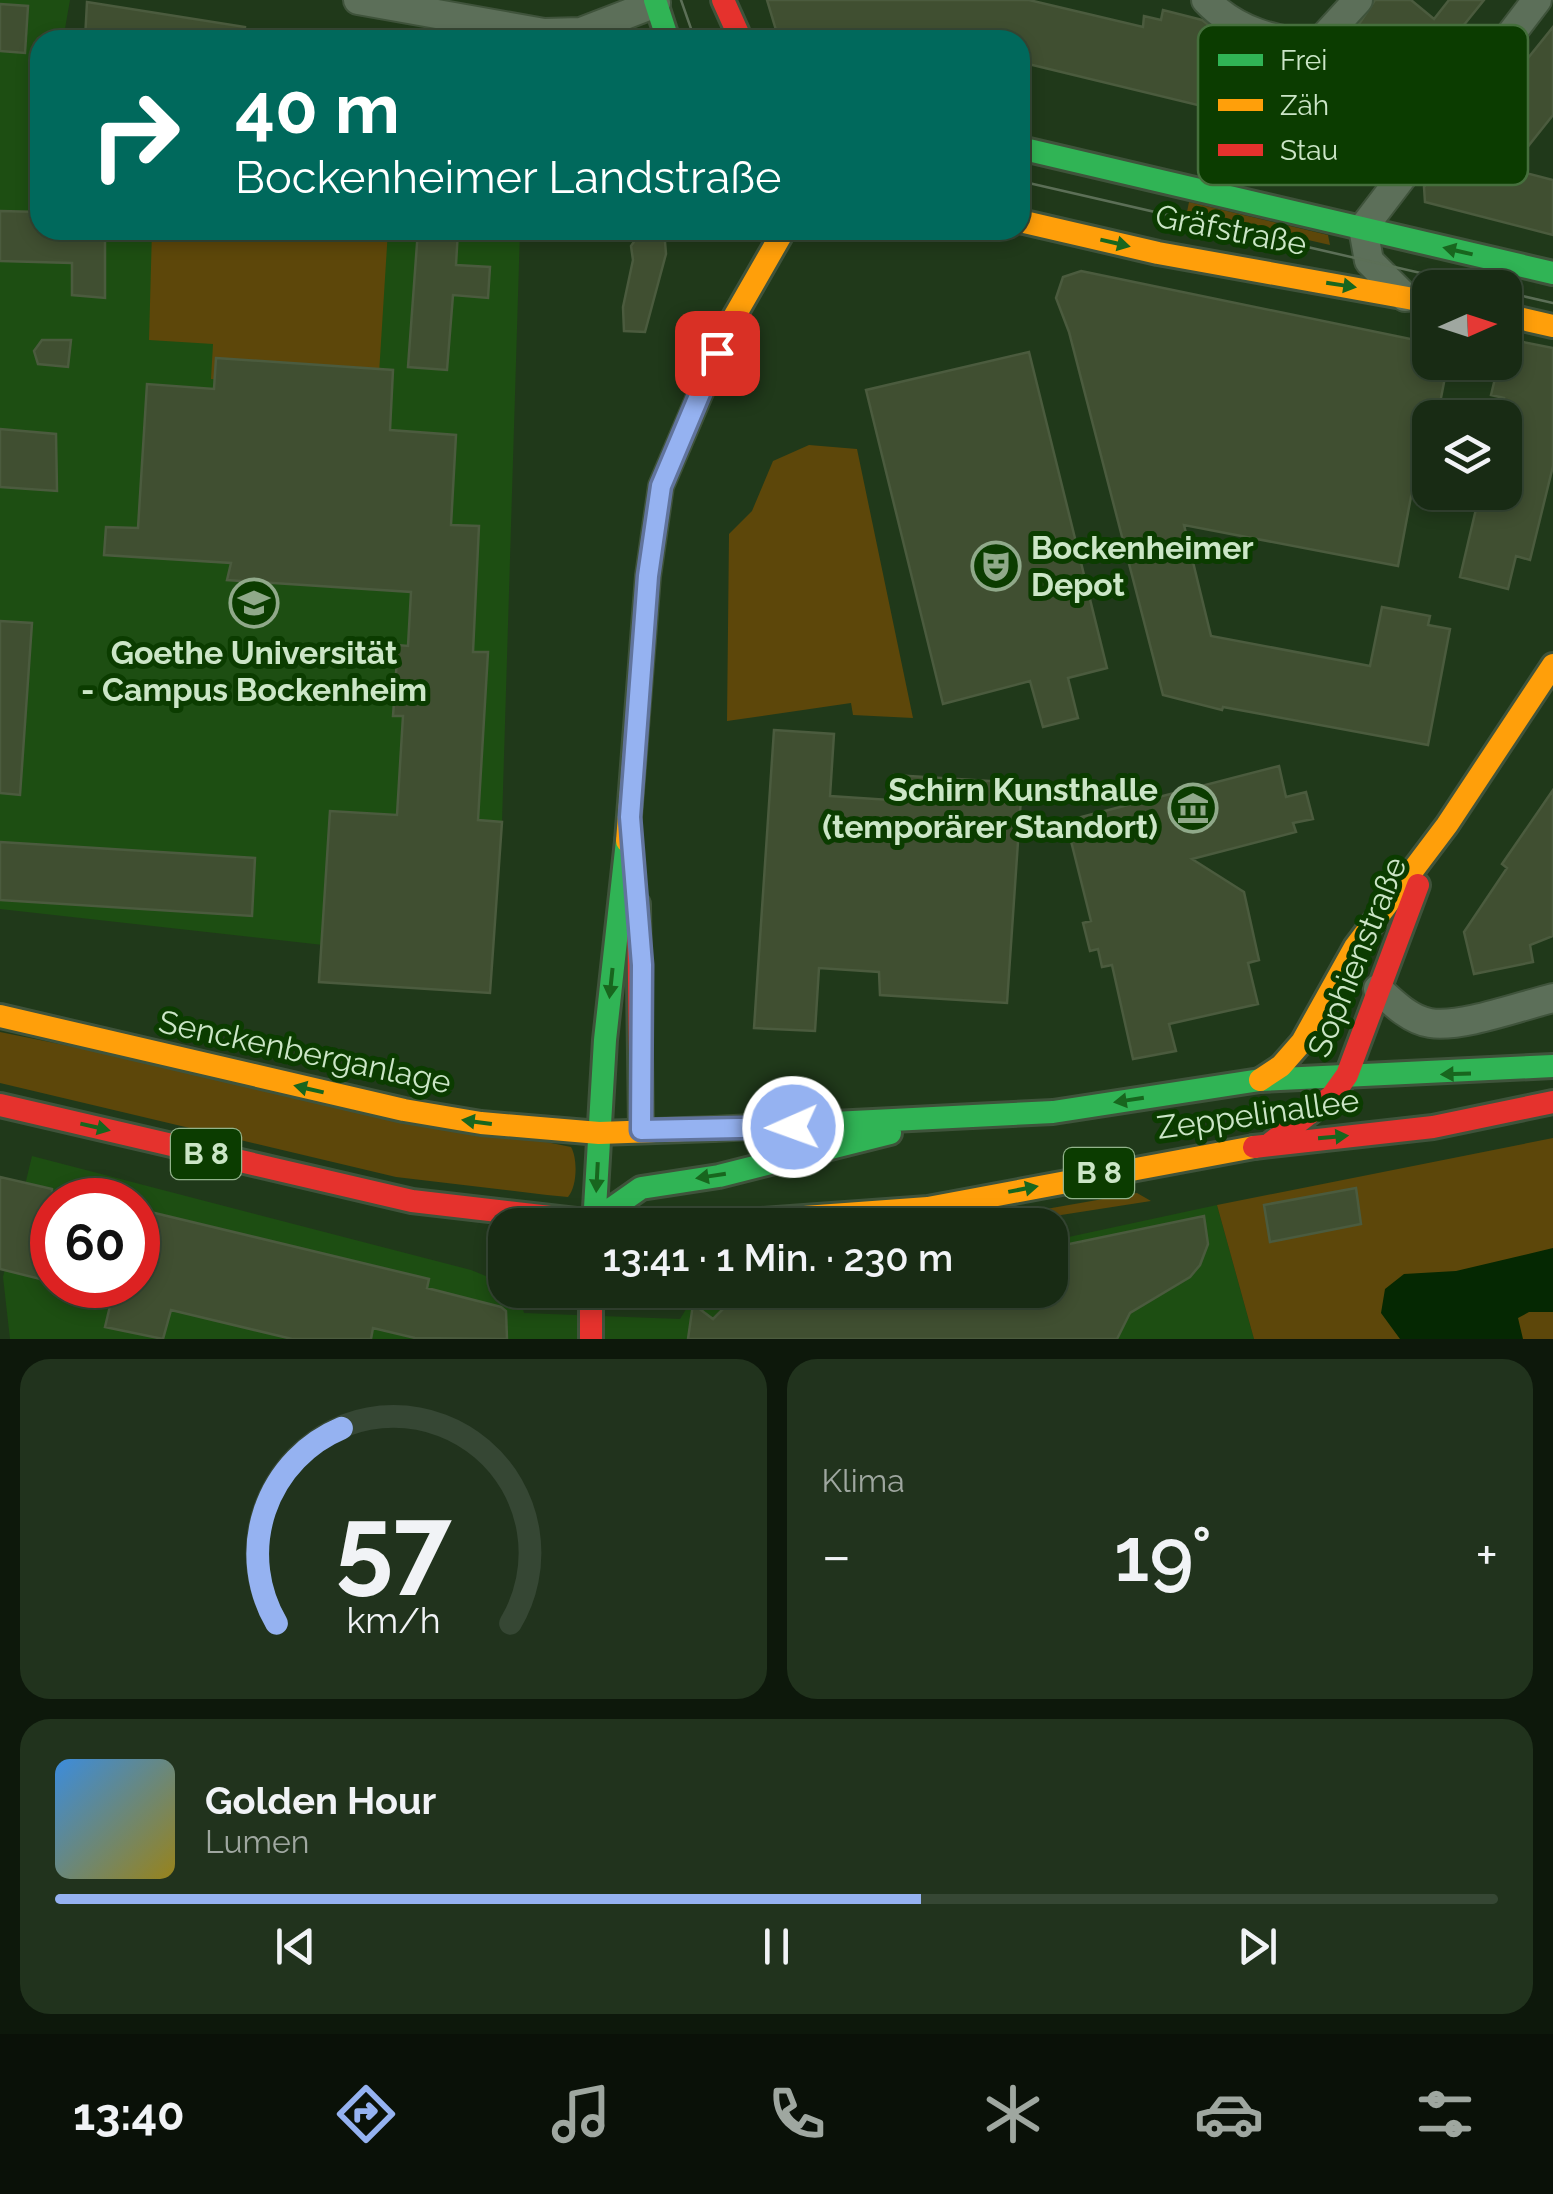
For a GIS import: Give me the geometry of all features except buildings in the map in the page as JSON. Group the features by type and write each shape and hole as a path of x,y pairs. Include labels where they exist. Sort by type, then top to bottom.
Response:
{"main road":[{"path":"724,0 737,30"},
{"path":"655,2 665,30"},
{"name":"Gräfstraße","path":"1030,150 1553,274"},
{"name":"Gräfstraße","path":"1030,224 1226,266 1412,298"},
{"path":"595,1208 605,1040 630,817 648,576 661,486 730,324 778,240"},
{"path":"730,324 747,249"},
{"path":"1522,320 1553,326"},
{"name":"Sophienstraße","path":"1260,1080 1292,1055 1310,1030 1355,947 1448,825 1553,664"},
{"path":"630,817 642,965 641,1130"},
{"name":"Sophienstraße","path":"1347,1074 1411,900 1448,825"},
{"name":"Senckenberganlage","path":"0,1016 404,1110 481,1123 599,1132"},
{"name":"Sophienstraße","path":"1271,1143 1326,1086 1310,1030"},
{"name":"Zeppelinallee","path":"599,1132 942,1120 1052,1112 1260,1080 1326,1086 1347,1074 1457,1074 1553,1066"},
{"name":"Zeppelinallee","path":"1326,1086 1362,1118 1396,1131"},
{"name":"Zeppelinallee","path":"928,1208 1271,1143 1396,1131 1553,1102"},
{"name":"B 8","path":"0,1105 412,1201 488,1210"},
{"path":"615,1208 642,1188 719,1176 942,1120"},
{"path":"591,1308 591,1339"}],"street":[{"path":"358,0 532,30"},
{"path":"1206,0 1225,20 1237,25"},
{"path":"1335,25 1358,0"},
{"path":"1518,25 1537,0"},
{"path":"586,30 655,2"},
{"path":"1396,185 1363,228 1369,262 1412,295"},
{"path":"1378,989 1407,1012 1430,1023 1449,1023 1553,998"}],"shaded area":[{"name":"Goethe Universität - Campus Bockenheim","path":"0,0 70,0 65,30 30,30 30,240 520,240 502,822 490,993 457,960 0,909"},
{"path":"1189,202 1328,235 1330,245 1187,212"},
{"path":"152,240 387,240 378,390 211,379 213,344 149,340"},
{"path":"809,445 857,449 913,718 853,715 851,703 727,721 729,534 752,511 773,461"},
{"path":"0,1032 571,1147 575,1180 568,1197 396,1177 0,1083"},
{"path":"1553,1138 1553,1339 1254,1339 1217,1205"},
{"path":"32,1156 117,1178 30,1178 30,1308 160,1308 160,1189 471,1270 488,1277 488,1308 680,1319 687,1308 1068,1308 1068,1237 1217,1205 1254,1339 10,1339 3,1277"},
{"path":"1137,1193 1151,1201 1068,1214 1068,1208 1052,1208"},
{"path":"1553,1248 1553,1312 1529,1312 1518,1318 1523,1339 1400,1339 1381,1313 1385,1289 1404,1274 1456,1271"}],"tram line":[{"path":"681,0 692,30"},
{"path":"1030,183 1412,271"},
{"path":"1522,296 1553,303"}],"traffic: fast":[{"path":"655,0 665,30"},
{"path":"1030,150 1553,273"},
{"path":"595,1208 605,1040 627,841"},
{"path":"713,1129 1053,1112 1260,1080 1553,1066"},
{"path":"613,1208 641,1188 719,1176 890,1133"}],"traffic: slow":[{"path":"1030,223 1158,253 1412,299"},
{"path":"627,841 648,576 661,486 730,324 778,240"},
{"path":"1522,319 1553,326"},
{"path":"1260,1080 1281,1066 1302,1042 1355,947 1447,825 1553,665"},
{"path":"0,1016 404,1110 481,1123 599,1133 713,1129"},
{"path":"928,1208 1254,1147"}],"traffic: jam":[{"path":"723,0 736,30"},
{"path":"1271,1143 1332,1096 1347,1075 1418,885"},
{"path":"638,904 641,1130"},
{"path":"1254,1147 1433,1127 1553,1102"},
{"path":"0,1105 412,1201 488,1210"},
{"path":"591,1308 591,1339"}],"place":[{"name":"Bockenheimer Depot","path":"996,566"},
{"name":"Goethe Universität - Campus Bockenheim","path":"254,603"},
{"name":"Schirn Kunsthalle (temporärer Standort)","path":"1193,808"}],"route":[{"path":"717,353 661,486 648,576 630,817 642,965 641,1130 793,1127"}]}
